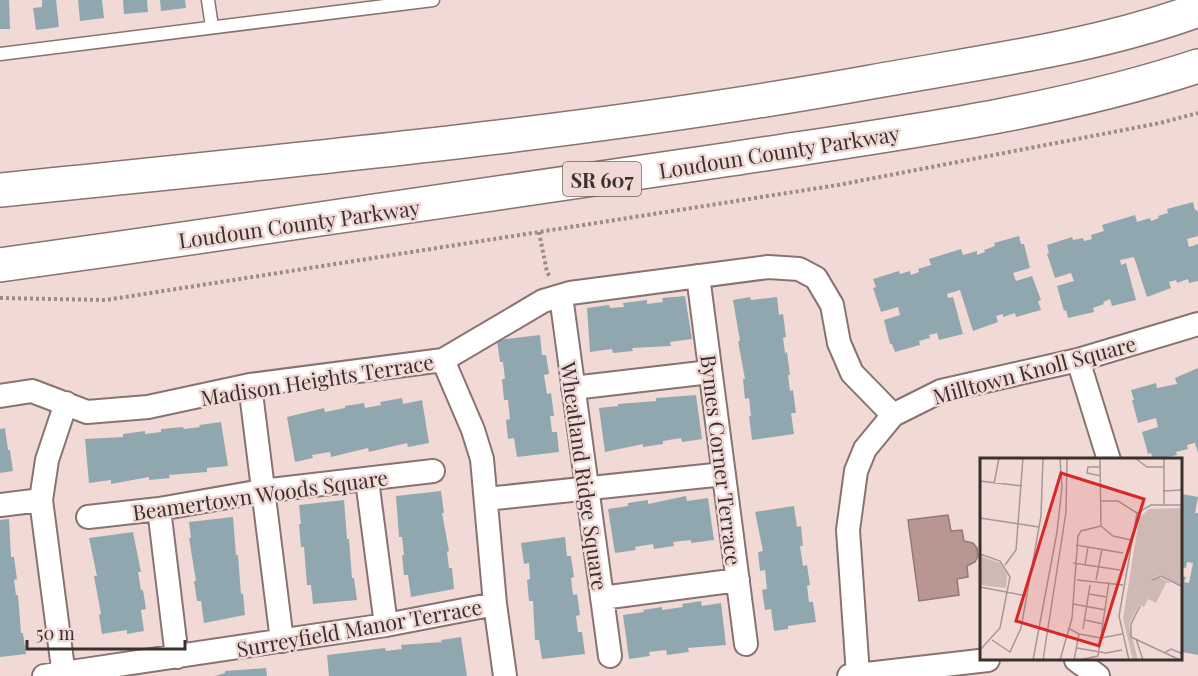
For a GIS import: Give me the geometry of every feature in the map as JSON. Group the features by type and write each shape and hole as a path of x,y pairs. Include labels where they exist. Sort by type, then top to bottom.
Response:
{"main road":[{"path":"0,190 482,140 752,103 1095,40 1198,10"},
{"name":"Loudoun County Parkway","path":"0,265 502,194 923,129 1078,99 1198,66"}],"street":[{"name":"Madison Heights Terrace","path":"0,396 32,391 87,412 148,407 250,385 443,360 543,301 561,296 768,267 799,268 816,278 832,305 839,343 852,373 893,415"},
{"name":"Bymes Corner Terrace","path":"698,276 746,644"},
{"name":"Wheatland Ridge Square","path":"561,296 610,656"},
{"name":"Milltown Knoll Square","path":"854,675 848,530 856,471 865,449 893,415 941,391 1078,360 1198,324"},
{"path":"443,360 473,430 482,459 495,604 505,676"},
{"path":"1078,360 1107,458"},
{"path":"573,388 710,372"},
{"path":"250,385 282,641"},
{"path":"57,675 41,500 46,460 66,404"},
{"name":"Beamertown Woods Square","path":"88,517 159,509 262,490 433,471"},
{"path":"486,499 724,474"},
{"path":"367,480 386,626"},
{"path":"0,505 41,500"},
{"path":"159,509 177,657"},
{"path":"602,598 738,580"},
{"name":"Surreyfield Manor Terrace","path":"57,675 386,626 495,604"},
{"path":"854,675 980,661"},
{"path":"1077,661 1098,676"}],"lane":[{"path":"208,0 212,27"},
{"path":"0,54 433,0"}],"path":[{"path":"0,298 106,300 838,185 1160,123 1198,113"},
{"path":"539,232 547,272 561,296"}],"shaded area":[{"path":"948,515 951,531 962,530 964,541 973,543 977,548 978,556 975,562 967,566 968,577 957,579 959,595 919,601 908,520"}],"building":[{"path":"0,0 9,0 10,29 0,29"},
{"path":"42,0 56,0 59,27 36,30 33,8 42,7"},
{"path":"78,0 102,0 104,18 80,21"},
{"path":"123,0 147,0 148,12 124,14"},
{"path":"160,0 185,0 186,8 161,11"},
{"path":"1193,202 1198,213 1198,236 1187,239 1189,247 1198,244 1198,281 1189,283 1188,279 1177,283 1176,280 1169,282 1171,288 1147,297 1134,257 1120,260 1121,265 1126,263 1136,300 1112,306 1110,299 1093,308 1094,312 1068,318 1057,286 1074,281 1071,273 1055,278 1047,254 1049,253 1047,245 1072,237 1073,240 1092,239 1091,235 1104,231 1102,225 1135,215 1137,222 1150,218 1151,221 1168,213 1167,209"},
{"path":"1019,236 1021,244 1024,244 1030,268 1013,273 1016,281 1032,276 1041,300 1038,301 1041,310 1016,317 1015,313 1003,317 1003,314 996,316 998,322 973,331 960,290 947,294 948,298 953,297 963,334 939,340 937,333 929,335 930,338 919,341 920,345 895,352 890,344 884,320 900,315 898,307 881,312 873,288 876,287 873,279 899,271 900,274 910,271 911,275 919,272 918,269 931,265 929,259 961,249 963,255 977,251 977,255 995,246 994,243"},
{"path":"685,296 692,339 670,342 671,346 632,348 633,351 613,353 612,349 590,352 587,308 609,305 610,308 624,307 623,303 647,300 647,304 663,302 662,298"},
{"path":"750,297 751,300 777,297 779,315 783,314 786,337 783,338 785,353 787,352 790,391 793,390 796,413 791,413 794,434 752,440 749,398 745,399 743,379 745,379 733,300"},
{"path":"540,335 542,355 546,355 549,374 544,375 547,394 551,393 554,416 550,416 552,432 557,432 559,452 517,457 514,438 508,439 506,420 510,419 508,400 504,400 502,379 505,379 497,340"},
{"path":"1198,368 1198,453 1195,443 1187,445 1188,449 1176,452 1177,455 1152,458 1151,453 1148,454 1142,432 1158,427 1156,418 1138,423 1131,390 1156,383 1157,388 1177,384 1175,378"},
{"path":"696,395 702,439 682,442 681,438 663,441 663,444 643,447 643,444 605,452 599,408 656,401 656,398"},
{"path":"402,398 403,404 422,400 429,443 408,447 407,443 369,452 368,448 331,457 330,452 312,455 313,458 295,462 287,417 324,408 325,412 364,403 365,408 381,405 380,402"},
{"path":"221,422 228,466 207,468 207,472 169,475 170,478 149,480 149,477 111,484 111,480 89,483 85,439 123,437 123,434 145,431 145,434 161,432 161,429 183,427 184,429"},
{"path":"5,428 13,471 0,473 0,429"},
{"path":"441,491 449,568 452,568 454,589 411,597 408,575 404,575 402,555 404,555 402,537 399,537 396,496"},
{"path":"1183,494 1198,497 1195,513 1198,513 1198,655 1183,652 1183,576 1186,577 1184,582 1189,583 1193,563 1187,562 1186,568 1183,567"},
{"path":"686,496 687,501 708,498 714,540 691,543 691,540 673,542 674,546 654,549 653,544 635,547 636,550 615,553 608,509 628,506 628,503 648,500 648,504"},
{"path":"344,500 352,578 354,578 357,600 313,604 311,585 307,585 304,547 301,547 299,505"},
{"path":"794,506 797,527 801,526 803,546 800,546 803,566 807,565 810,585 807,586 809,602 813,602 816,622 788,626 788,629 774,631 771,609 765,610 762,590 767,589 765,570 760,571 758,552 763,551 755,512"},
{"path":"233,517 245,615 204,623 201,601 197,601 194,581 196,581 189,538 191,538 189,522"},
{"path":"9,519 11,557 14,557 17,579 14,580 26,654 0,657 0,520"},
{"path":"133,532 146,609 141,610 144,631 127,634 127,630 102,634 94,576 97,576 89,538"},
{"path":"565,537 567,556 571,556 574,577 571,578 573,595 577,594 580,615 576,616 578,632 582,632 585,654 542,659 539,640 535,640 533,601 529,601 527,580 530,579 529,563 524,564 521,543"},
{"path":"701,601 702,606 721,603 726,645 688,648 689,652 667,655 666,650 649,652 650,656 629,659 623,615 662,607 662,610 683,607 682,604"},
{"path":"461,637 467,676 329,676 327,655 385,648 386,651 402,649 401,645 442,642 441,640"},
{"path":"266,668 267,676 215,676 225,671"}]}
